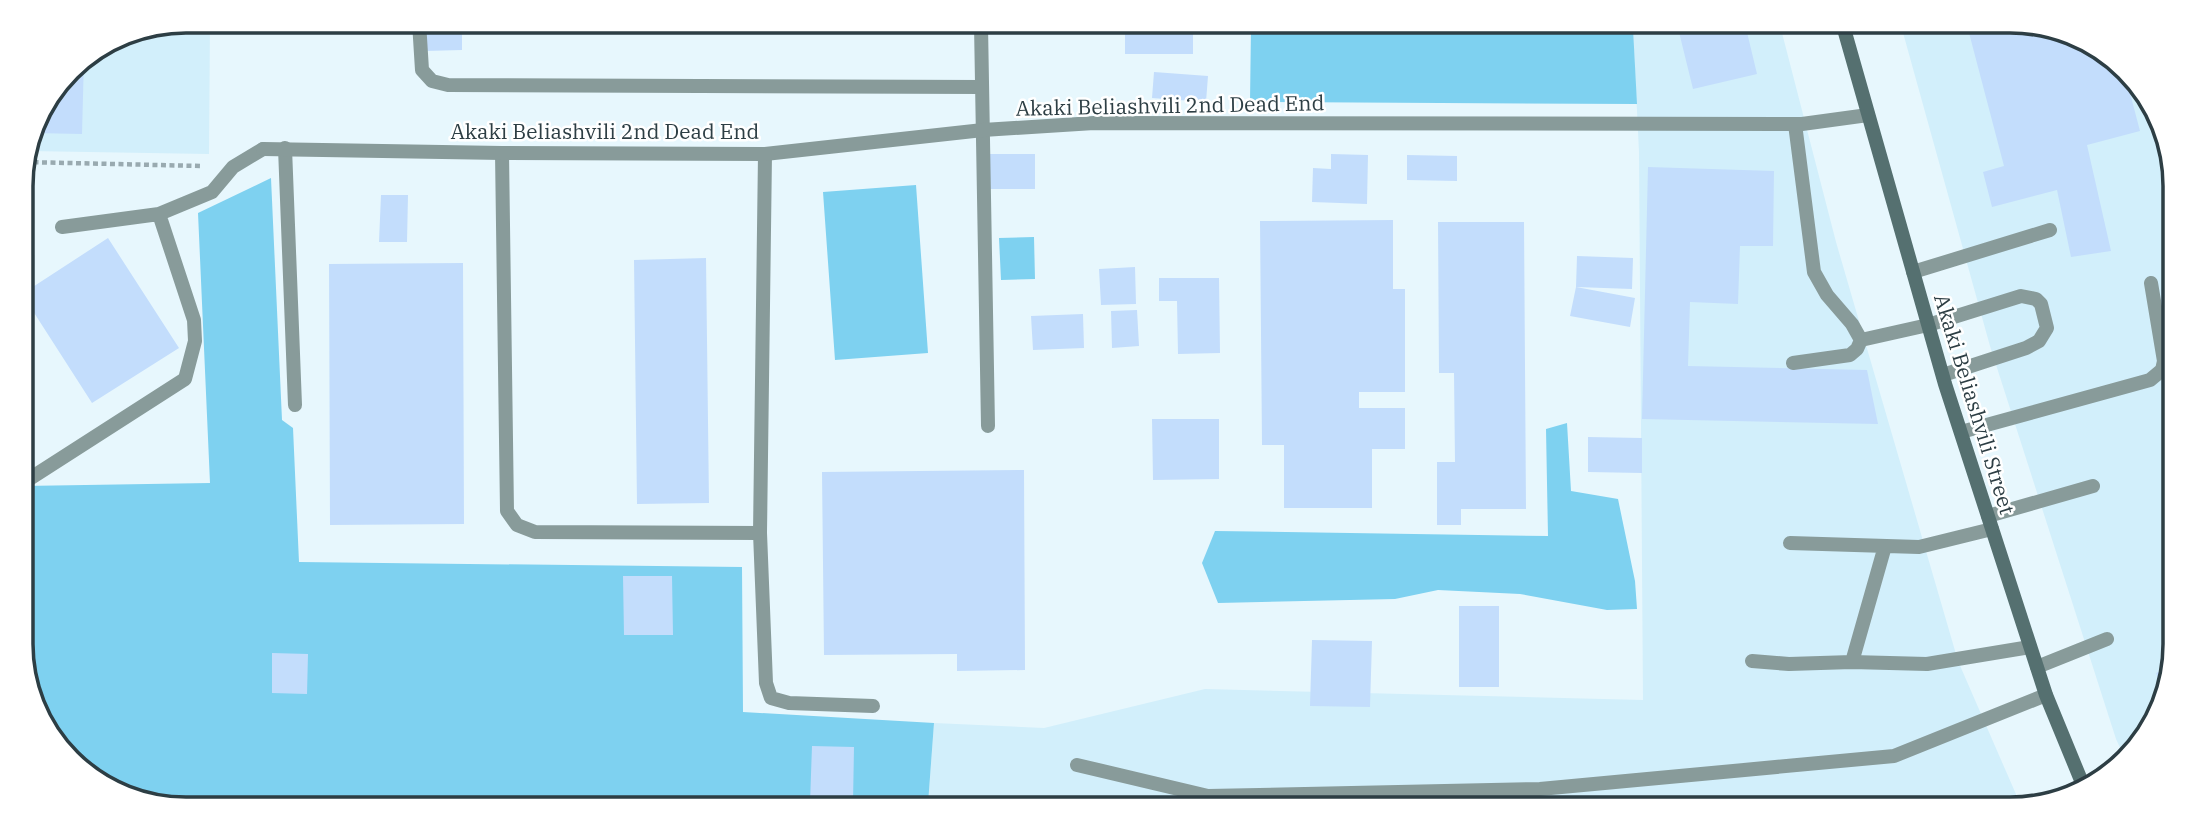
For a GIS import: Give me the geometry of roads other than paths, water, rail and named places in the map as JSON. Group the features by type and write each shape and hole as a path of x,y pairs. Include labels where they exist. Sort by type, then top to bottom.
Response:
{"main road":[{"name":"Akaki Beliashvili Street","path":"1845,33 1942,375 2046,695 2080,779"}],"street":[{"path":"420,33 422,70 432,81 448,85 982,88"},
{"path":"981,33 988,426"},
{"name":"Akaki Beliashvili 2nd Dead End","path":"159,214 212,192 233,167 262,149 765,154 983,130 1094,123 1795,124 1868,114"},
{"path":"1795,124 1814,272 1827,295 1852,324 1861,340"},
{"path":"285,148 295,405"},
{"path":"502,153 507,511 517,525 535,532 760,533"},
{"path":"765,154 760,533 766,683 771,698 789,703 873,706"},
{"path":"33,476 185,379 195,341 194,320 159,214 62,226"},
{"path":"1913,272 2050,230"},
{"path":"2151,283 2163,355"},
{"path":"1861,340 1928,325 2021,296 2036,299 2041,304 2047,328 2039,341 2026,348 1942,375"},
{"path":"1793,363 1850,355 1861,340"},
{"path":"1961,432 2150,380 2162,370 2163,366"},
{"path":"1790,543 1919,547 2093,486"},
{"path":"1852,662 1885,546"},
{"path":"2037,667 2107,639"},
{"path":"1752,661 1789,664 1927,664 2031,647"},
{"path":"1337,796 1540,789 1894,756 2046,695"},
{"path":"1077,765 1192,796"}]}
